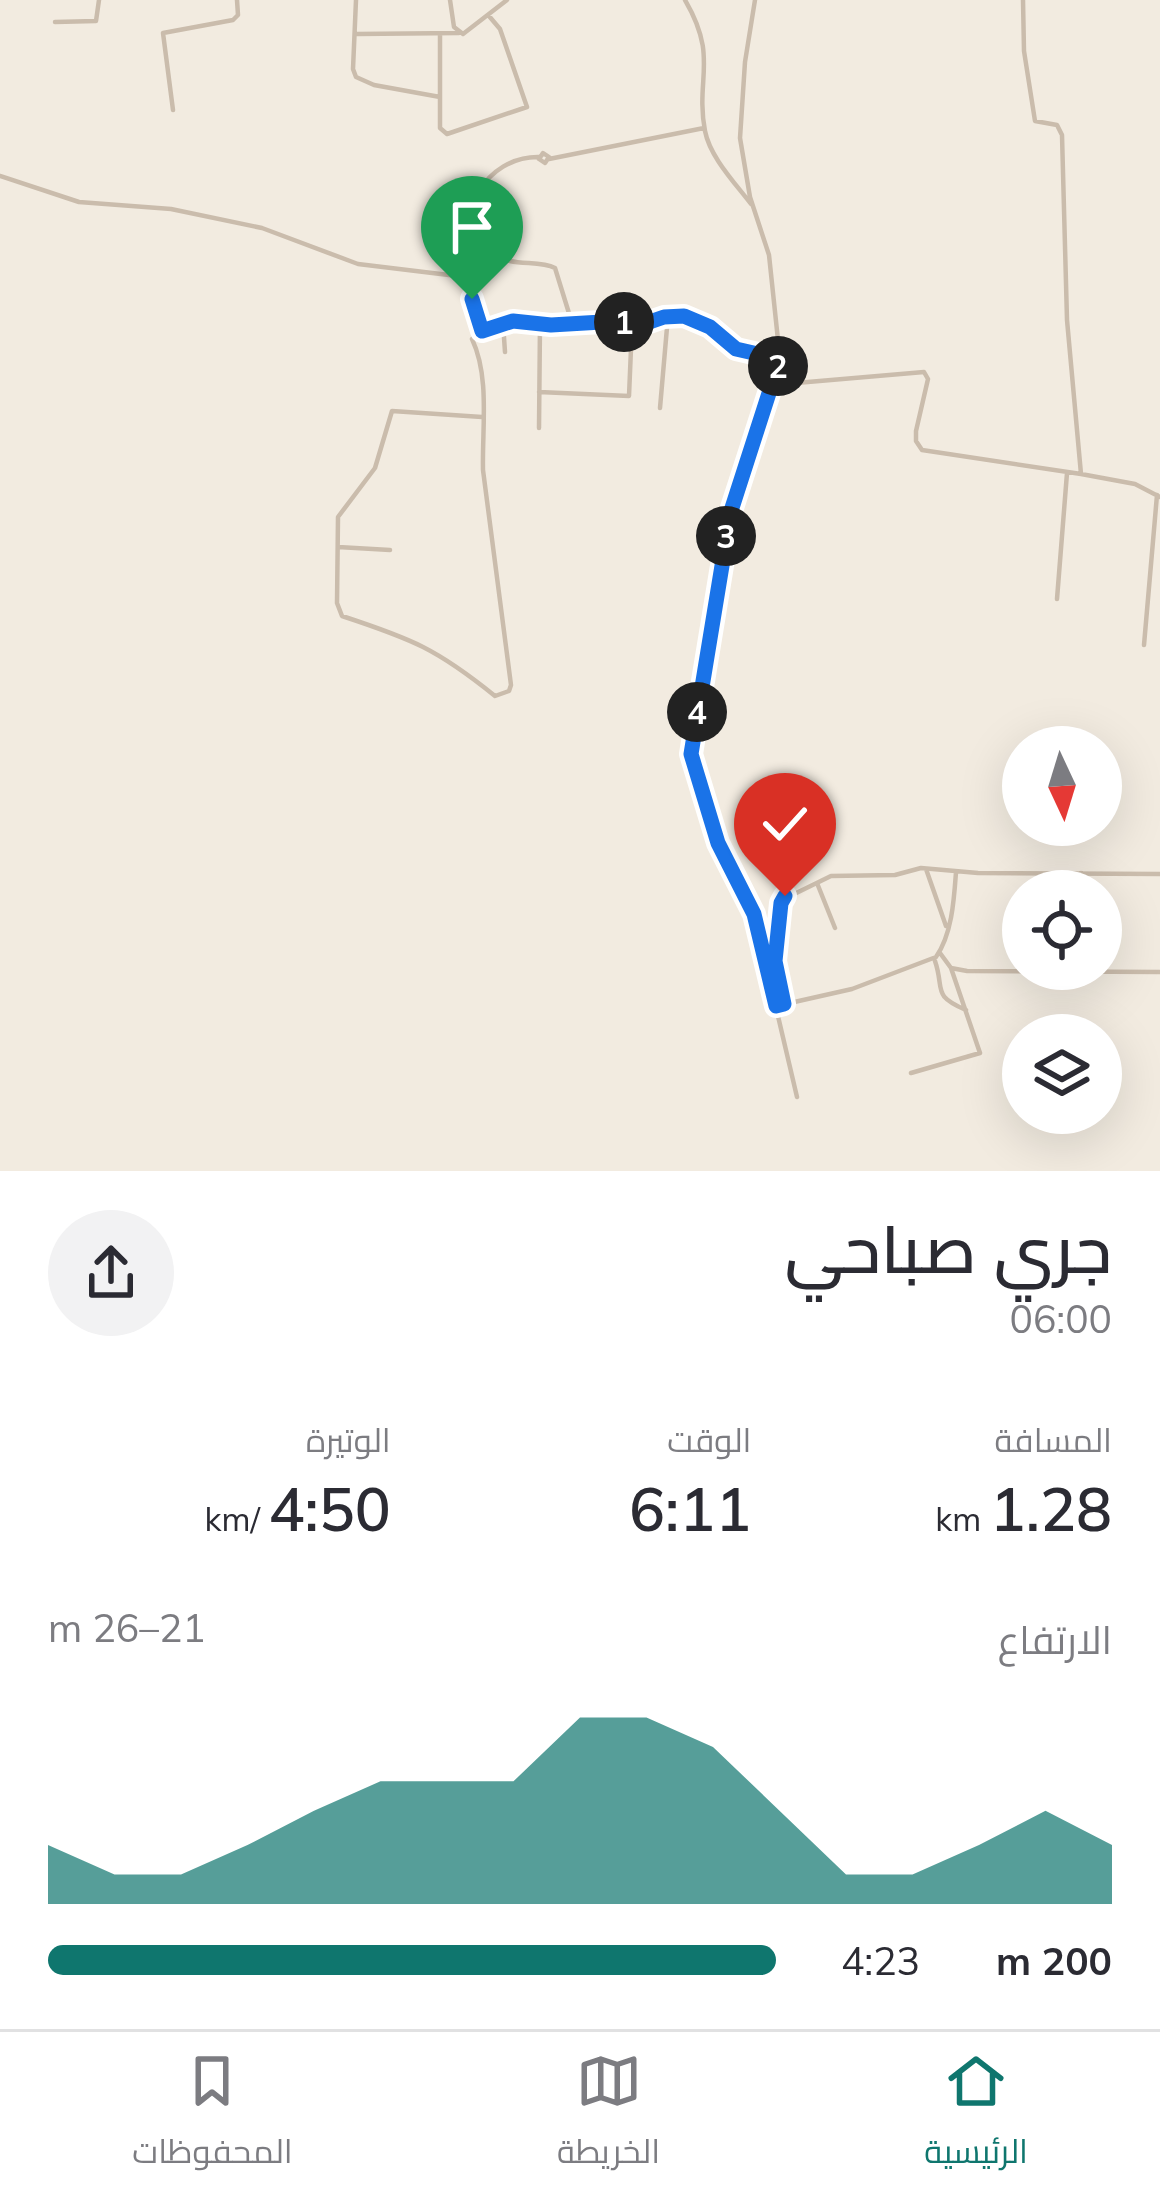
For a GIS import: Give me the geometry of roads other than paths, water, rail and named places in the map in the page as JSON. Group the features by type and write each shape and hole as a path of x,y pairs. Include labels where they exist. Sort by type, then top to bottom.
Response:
{"street":[{"path":"56,22 97,21 99,0"},
{"path":"173,110 164,33 233,20 238,15 237,0"},
{"path":"356,0 356,77 374,85 440,97"},
{"path":"450,0 459,34"},
{"path":"356,34 470,32 507,0"},
{"path":"686,0 706,56 704,128 708,142 754,208"},
{"path":"755,0 740,117 742,152 769,255 780,359 731,511 691,754 718,843 754,914 780,1005"},
{"path":"1023,0 1024,52 1035,121 1057,125 1062,135 1067,320 1081,473"},
{"path":"440,34 440,128 447,134 527,107 500,29 489,16"},
{"path":"572,323 554,266 497,256 483,241 476,200 489,175 504,164 545,153 549,159 704,128"},
{"path":"0,176 79,202 171,209 262,228 358,264 457,276 468,285 482,331"},
{"path":"660,408 668,316"},
{"path":"482,418 392,411 375,468 340,512 337,603 342,616 390,629 438,652 495,696 509,691 511,678 484,482 481,364 472,339 503,322 619,321 632,325 684,316 741,351 780,359"},
{"path":"503,322 506,352"},
{"path":"539,428 540,324"},
{"path":"539,392 628,396 632,325"},
{"path":"773,385 924,372 927,384 916,437 919,448 1136,484 1158,496 1144,645"},
{"path":"1057,598 1068,471"},
{"path":"338,547 390,550"},
{"path":"797,1097 775,961 785,896 837,875 895,875 926,868 1002,872"},
{"path":"926,868 947,932"},
{"path":"780,1005 852,989 940,953 956,872"},
{"path":"1122,874 1160,874"},
{"path":"816,881 835,928"},
{"path":"911,1073 980,1053 951,968 940,953"},
{"path":"933,958 939,992 946,1001 966,1010"},
{"path":"951,968 1002,969"},
{"path":"1122,971 1160,972"}]}
